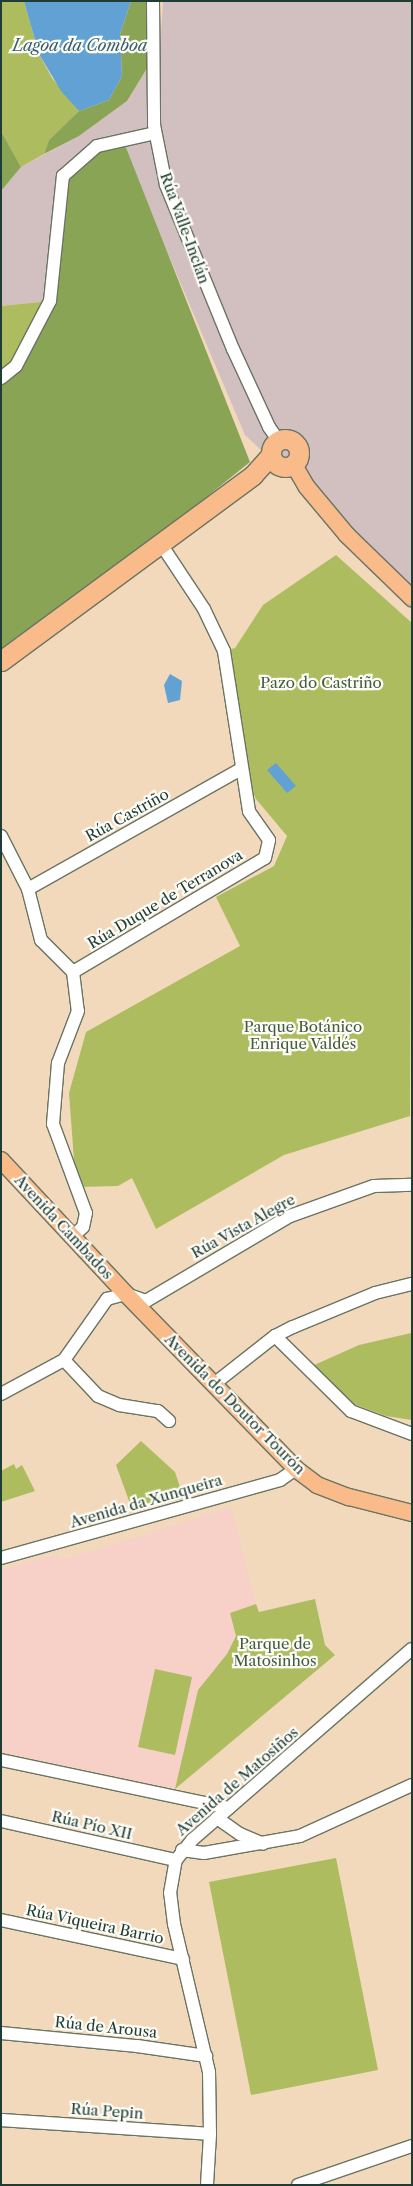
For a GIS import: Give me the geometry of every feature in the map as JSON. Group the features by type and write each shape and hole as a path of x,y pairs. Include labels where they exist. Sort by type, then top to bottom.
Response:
{"highway":[{"path":"1,661 245,481 281,457"}],"main road":[{"name":"Rúa Valle-Inclán","path":"281,457 347,535 412,598"},
{"name":"Avenida Cambados","path":"1,1160 74,1235 126,1294"},
{"name":"Avenida do Doutor Tourón","path":"126,1294 296,1469 317,1485 349,1497 412,1513"}],"street":[{"name":"Rúa Valle-Inclán","path":"153,1 155,133 166,185 194,258 281,457"},
{"path":"1,378 16,366 50,301 63,176 97,146 155,133"},
{"name":"Rúa Duque de Terranova","path":"73,972 265,858 269,840 249,811 224,651 204,609 162,544"},
{"name":"Rúa Castriño","path":"28,889 241,769"},
{"path":"1,836 28,889 41,940 73,972 78,1011 58,1063 52,1124 86,1212 83,1227 74,1235"},
{"name":"Rúa Vista Alegre","path":"126,1294 146,1301 290,1216 313,1207 374,1186 412,1185"},
{"path":"214,1384 276,1336 322,1314 412,1284"},
{"path":"1,1394 64,1360 107,1299 126,1294"},
{"path":"276,1336 351,1411 412,1434"},
{"path":"64,1360 98,1396 119,1405 158,1412 169,1421"},
{"name":"Avenida da Xunqueira","path":"1,1558 280,1480 296,1469"},
{"name":"Avenida de Matosiños","path":"179,1855 217,1818 412,1649"},
{"path":"1,1760 229,1808"},
{"name":"Rúa Pío XII","path":"1,1822 179,1855 204,1854 312,1833 412,1784"},
{"path":"217,1818 240,1834 263,1844"},
{"path":"179,1855 170,1893 182,1959 206,2056 210,2134 207,2185"},
{"name":"Rúa Viqueira Barrio","path":"1,1920 182,1959"},
{"name":"Rúa de Arousa","path":"1,2033 206,2056"},
{"name":"Rúa Pepin","path":"1,2120 210,2134"},
{"path":"298,2185 412,2146"}],"shaded area":[{"path":"163,1 412,1 412,595 245,435 146,202 50,301 1,306 1,191 21,167 79,136 127,101 160,47"},
{"path":"231,1507 256,1604 230,1613 236,1636 227,1654 198,1690 175,1789 1,1752 1,1570 57,1554 59,1560 89,1552"}],"green space":[{"path":"1,1 24,1 39,54 52,78 79,111 49,140 44,154 21,167 1,131"},
{"path":"131,1 156,1 160,47 127,101 79,136 44,154 49,140 79,111 109,100 122,76 120,34"},
{"path":"1,131 21,167 1,191"},
{"path":"123,140 250,462 15,651 1,650 1,378 16,366 52,283 63,176 97,146"},
{"path":"50,301 1,378 1,306"},
{"name":"Parque Botánico Enrique Valdés","path":"336,555 412,623 410,1116 284,1155 156,1229 132,1178 118,1186 76,1187 69,1093 86,1032 240,946 216,897 274,866 287,836 256,799 241,769 224,651 235,648 263,605"},
{"path":"411,1333 412,1420 386,1416 354,1404 312,1366 359,1345"},
{"path":"141,1441 175,1472 184,1499 132,1509 116,1465"},
{"path":"14,1464 16,1469 22,1465 35,1491 1,1502 1,1471"},
{"name":"Parque de Matosinhos","path":"315,1599 325,1645 335,1655 175,1789 198,1690 227,1654 236,1636 230,1613 256,1604 259,1612"},
{"path":"155,1669 192,1677 175,1755 138,1747"},
{"path":"336,1858 378,2070 251,2095 209,1882"}],"water":[{"name":"Lagoa da Comboa","path":"24,1 131,1 120,34 122,76 109,100 79,111 61,91 39,54"},
{"path":"170,674 182,681 180,700 168,703 164,685"},
{"path":"276,763 296,786 287,793 267,770"}],"park label":[{"name":"Pazo do Castriño","path":"321,683"}]}
